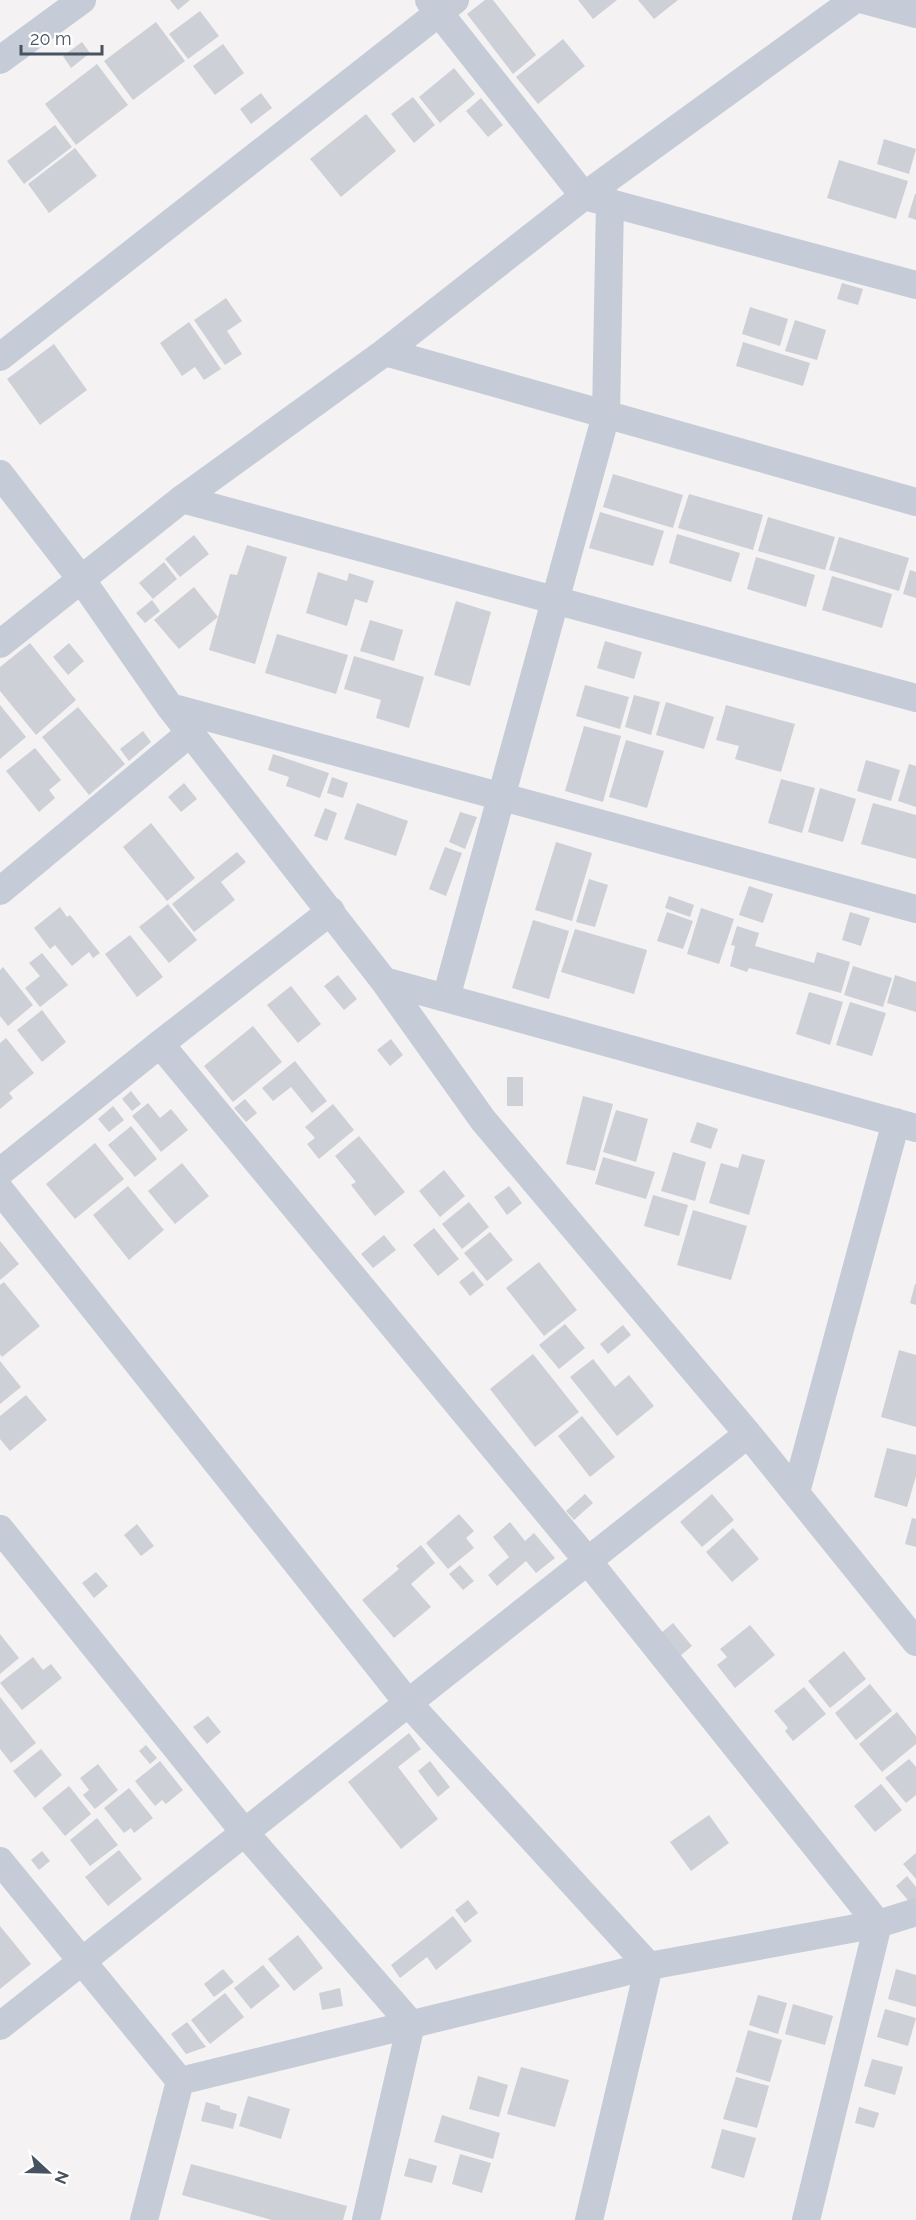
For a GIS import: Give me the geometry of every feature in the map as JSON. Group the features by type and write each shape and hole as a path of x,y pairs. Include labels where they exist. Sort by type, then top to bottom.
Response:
{"street":[{"path":"0,60 82,0"},
{"path":"0,644 182,499 597,199 854,0"},
{"path":"864,0 916,14"},
{"path":"0,357 441,4 597,199 916,285"},
{"path":"446,998 606,415 597,199"},
{"path":"385,352 916,502"},
{"path":"0,474 81,579 170,707 384,981 483,1120 748,1434 916,1642"},
{"path":"182,499 916,698"},
{"path":"170,707 916,909"},
{"path":"0,891 190,733"},
{"path":"0,1172 331,911"},
{"path":"384,981 906,1125 796,1492"},
{"path":"160,1044 587,1560 878,1924"},
{"path":"0,1190 408,1703 649,1965"},
{"path":"0,2026 748,1434"},
{"path":"0,1529 245,1833 411,2024"},
{"path":"0,1861 180,2080"},
{"path":"180,2080 649,1965 878,1924 916,1912"},
{"path":"806,2220 878,1924"},
{"path":"589,2220 649,1965"},
{"path":"366,2220 411,2024"},
{"path":"144,2220 180,2080"}],"building":[{"path":"170,0 190,0 178,10"},
{"path":"485,0 493,0 536,55 513,74 467,14"},
{"path":"578,0 617,0 593,19"},
{"path":"638,0 678,0 654,19"},
{"path":"200,11 219,36 188,59 169,34"},
{"path":"156,22 185,61 133,100 104,61"},
{"path":"563,39 585,66 538,104 516,77"},
{"path":"82,42 90,53 71,68 63,56"},
{"path":"223,44 244,73 215,95 193,66"},
{"path":"97,64 128,105 76,145 45,104"},
{"path":"454,68 475,94 440,123 419,97"},
{"path":"261,93 272,108 251,124 240,109"},
{"path":"413,97 435,125 414,143 391,114"},
{"path":"481,98 503,125 488,137 466,111"},
{"path":"366,114 396,151 341,197 310,159"},
{"path":"55,125 72,147 24,184 7,161"},
{"path":"884,139 916,149 909,174 877,164"},
{"path":"75,148 97,176 49,213 28,184"},
{"path":"839,160 908,181 896,219 827,198"},
{"path":"916,194 916,220 908,217"},
{"path":"842,283 863,289 858,305 837,299"},
{"path":"226,298 242,321 227,331 242,354 225,365 194,320"},
{"path":"750,307 788,319 780,346 742,334"},
{"path":"795,320 826,330 817,360 785,351"},
{"path":"189,322 221,369 204,380 195,367 182,376 160,343"},
{"path":"743,342 810,363 803,386 736,366"},
{"path":"54,344 87,390 40,425 7,379"},
{"path":"613,474 683,495 673,528 603,507"},
{"path":"689,494 763,515 753,550 678,528"},
{"path":"600,512 664,531 653,566 589,548"},
{"path":"768,517 835,537 825,570 758,551"},
{"path":"677,534 740,553 731,582 669,563"},
{"path":"194,535 209,554 180,577 165,559"},
{"path":"839,537 909,558 899,591 829,570"},
{"path":"247,545 287,557 255,664 209,650 230,574 237,575"},
{"path":"756,557 815,575 806,607 747,589"},
{"path":"164,562 177,579 153,599 139,583"},
{"path":"910,570 916,572 916,598 903,594"},
{"path":"318,572 347,581 349,573 374,581 367,603 355,599 347,626 306,613"},
{"path":"832,576 892,594 882,628 822,610"},
{"path":"194,587 218,617 179,649 154,620"},
{"path":"152,600 160,611 145,623 136,613"},
{"path":"456,601 491,612 470,686 434,675"},
{"path":"370,620 403,630 394,661 360,651"},
{"path":"277,634 348,655 336,694 265,673"},
{"path":"605,641 642,652 634,679 597,668"},
{"path":"30,643 76,700 36,735 0,691 0,667"},
{"path":"69,643 84,661 68,675 53,657"},
{"path":"354,656 424,677 409,728 376,718 381,700 344,689"},
{"path":"585,685 629,697 620,729 576,716"},
{"path":"634,695 660,702 651,735 625,727"},
{"path":"666,702 714,717 704,749 656,735"},
{"path":"0,705 26,737 0,759"},
{"path":"726,705 795,724 781,772 735,759 739,746 716,740"},
{"path":"78,707 125,764 89,795 42,737"},
{"path":"584,726 621,736 603,802 565,791"},
{"path":"143,731 151,742 129,761 120,749"},
{"path":"626,740 664,751 647,808 609,797"},
{"path":"35,748 61,780 49,790 55,798 39,812 6,771"},
{"path":"273,754 329,773 320,798 286,786 289,777 268,770"},
{"path":"866,760 900,770 891,801 857,791"},
{"path":"909,764 916,766 916,807 898,801"},
{"path":"332,777 348,783 343,798 327,793"},
{"path":"781,779 815,788 802,833 768,823"},
{"path":"184,783 197,799 181,812 168,797"},
{"path":"820,788 856,799 843,842 808,832"},
{"path":"357,803 408,821 396,856 344,839"},
{"path":"873,803 916,815 916,859 861,844"},
{"path":"325,808 337,813 327,841 314,836"},
{"path":"460,812 477,817 465,849 449,842"},
{"path":"151,823 195,878 167,901 123,847"},
{"path":"556,842 592,853 572,921 535,910"},
{"path":"445,847 462,853 446,896 429,889"},
{"path":"237,852 246,862 221,882 235,900 194,932 172,904"},
{"path":"589,879 608,885 595,927 576,922"},
{"path":"749,886 773,894 763,923 739,915"},
{"path":"669,896 694,905 690,917 665,908"},
{"path":"168,904 197,940 169,963 139,927"},
{"path":"60,907 67,917 70,915 100,953 93,958 89,952 72,966 55,945 50,949 34,928"},
{"path":"701,908 734,919 719,964 687,954"},
{"path":"667,912 693,921 683,949 657,941"},
{"path":"850,912 870,918 861,946 842,940"},
{"path":"533,920 569,931 549,999 512,988"},
{"path":"737,926 759,933 755,946 814,963 817,952 850,962 841,993 749,968 747,972 730,966 735,946 731,945"},
{"path":"575,929 647,950 634,994 561,972"},
{"path":"130,935 163,977 137,997 105,954"},
{"path":"42,953 68,985 40,1007 25,988 40,976 29,963"},
{"path":"853,966 892,978 883,1007 844,995"},
{"path":"3,967 33,1005 8,1026 0,1016 0,970"},
{"path":"338,975 357,999 344,1010 324,986"},
{"path":"895,975 916,982 916,1012 887,1003"},
{"path":"291,986 321,1024 298,1043 267,1005"},
{"path":"809,992 843,1002 830,1045 796,1034"},
{"path":"850,1002 886,1013 872,1056 836,1045"},
{"path":"42,1010 66,1042 42,1062 17,1030"},
{"path":"253,1026 282,1062 233,1102 204,1066"},
{"path":"6,1038 34,1073 9,1093 13,1098 0,1109 0,1043"},
{"path":"391,1039 403,1055 390,1066 377,1050"},
{"path":"295,1061 327,1101 312,1113 291,1087 273,1101 262,1088"},
{"path":"507,1077 523,1077 523,1106 507,1106"},
{"path":"131,1091 141,1104 132,1111 122,1099"},
{"path":"583,1096 613,1104 595,1171 566,1164"},
{"path":"245,1099 257,1113 246,1122 234,1108"},
{"path":"148,1103 160,1118 171,1109 188,1130 161,1152 132,1116"},
{"path":"333,1104 354,1130 319,1159 307,1144 315,1138 305,1127"},
{"path":"113,1106 124,1120 109,1132 98,1119"},
{"path":"616,1110 648,1119 636,1162 603,1152"},
{"path":"697,1122 718,1129 711,1149 690,1142"},
{"path":"131,1126 157,1159 135,1177 108,1145"},
{"path":"359,1136 405,1192 375,1216 351,1185 356,1182 335,1156"},
{"path":"95,1143 124,1179 75,1219 46,1184"},
{"path":"673,1152 706,1162 695,1201 661,1191"},
{"path":"742,1154 765,1160 749,1215 709,1203 721,1163 738,1168"},
{"path":"603,1157 655,1172 646,1199 595,1184"},
{"path":"182,1163 209,1196 175,1224 148,1191"},
{"path":"444,1170 465,1196 440,1217 419,1191"},
{"path":"128,1186 164,1230 129,1260 93,1215"},
{"path":"509,1186 522,1203 507,1215 494,1197"},
{"path":"653,1195 688,1205 679,1236 644,1226"},
{"path":"469,1202 489,1227 462,1249 442,1224"},
{"path":"693,1210 747,1226 731,1280 677,1265"},
{"path":"434,1228 459,1259 438,1276 413,1245"},
{"path":"490,1232 513,1260 487,1281 464,1253"},
{"path":"384,1235 396,1250 373,1268 361,1254"},
{"path":"0,1241 19,1264 0,1280"},
{"path":"539,1262 577,1310 544,1336 506,1288"},
{"path":"473,1271 484,1285 470,1296 459,1282"},
{"path":"4,1282 40,1326 2,1357 0,1354 0,1285"},
{"path":"916,1284 916,1305 910,1303"},
{"path":"565,1324 585,1348 559,1369 539,1345"},
{"path":"623,1325 631,1335 608,1354 600,1344"},
{"path":"899,1350 916,1355 916,1427 881,1417"},
{"path":"533,1354 579,1412 535,1447 490,1389"},
{"path":"593,1359 615,1387 629,1375 654,1406 617,1436 570,1377"},
{"path":"0,1361 21,1387 0,1404"},
{"path":"26,1395 47,1420 10,1451 0,1439 0,1416"},
{"path":"582,1416 615,1457 590,1477 558,1436"},
{"path":"887,1448 916,1455 916,1476 907,1507 874,1497"},
{"path":"585,1494 593,1503 574,1520 566,1511"},
{"path":"712,1494 734,1520 702,1547 680,1522"},
{"path":"459,1514 474,1531 466,1538 474,1548 448,1569 426,1543"},
{"path":"912,1518 916,1519 916,1547 905,1544"},
{"path":"510,1522 525,1541 534,1533 555,1558 536,1573 526,1561 497,1586 488,1575 509,1557 493,1537"},
{"path":"137,1524 154,1546 141,1556 124,1535"},
{"path":"733,1528 759,1559 732,1582 706,1552"},
{"path":"421,1545 435,1563 411,1584 431,1607 394,1638 362,1600 399,1569 396,1566"},
{"path":"460,1565 474,1581 463,1590 449,1574"},
{"path":"96,1572 108,1586 94,1598 82,1583"},
{"path":"673,1623 692,1646 680,1656 661,1633"},
{"path":"750,1625 775,1655 735,1688 717,1665 727,1657 720,1649"},
{"path":"0,1634 19,1658 0,1674"},
{"path":"844,1651 866,1679 830,1708 808,1681"},
{"path":"33,1657 43,1670 51,1664 62,1678 22,1710 0,1683"},
{"path":"870,1684 892,1711 856,1740 835,1713"},
{"path":"804,1687 826,1714 793,1741 785,1731 788,1728 774,1711"},
{"path":"0,1697 36,1743 11,1763 0,1749"},
{"path":"897,1712 916,1736 916,1744 882,1772 859,1744"},
{"path":"208,1716 221,1732 207,1744 193,1727"},
{"path":"409,1733 421,1749 398,1767 438,1819 401,1849 348,1782"},
{"path":"146,1745 157,1758 150,1764 139,1751"},
{"path":"41,1749 62,1775 35,1798 13,1771"},
{"path":"909,1759 916,1767 916,1795 906,1803 885,1778"},
{"path":"160,1761 183,1790 166,1804 162,1800 155,1806 135,1781"},
{"path":"430,1761 450,1787 438,1797 418,1771"},
{"path":"98,1764 118,1790 95,1809 83,1795 89,1790 80,1778"},
{"path":"881,1784 902,1810 875,1832 854,1806"},
{"path":"69,1786 91,1814 65,1836 42,1808"},
{"path":"129,1788 153,1818 134,1833 131,1828 124,1833 104,1808"},
{"path":"709,1815 729,1843 691,1871 670,1842"},
{"path":"97,1818 118,1845 90,1866 70,1840"},
{"path":"119,1850 142,1879 108,1906 85,1877"},
{"path":"42,1851 50,1861 39,1870 31,1860"},
{"path":"916,1853 916,1879 903,1864"},
{"path":"907,1876 916,1887 916,1900 911,1904 896,1886"},
{"path":"468,1900 478,1913 465,1923 455,1910"},
{"path":"453,1916 472,1941 436,1970 427,1957 400,1978 391,1965"},
{"path":"0,1926 31,1964 0,1989"},
{"path":"298,1935 323,1968 294,1991 268,1959"},
{"path":"263,1965 280,1986 251,2009 234,1988"},
{"path":"223,1969 234,1982 214,1997 204,1984"},
{"path":"896,1969 916,1975 916,2007 888,1999"},
{"path":"340,1988 343,2006 322,2010 319,1993"},
{"path":"225,1993 244,2017 210,2044 191,2020"},
{"path":"758,1995 787,2003 778,2034 749,2025"},
{"path":"793,2004 833,2016 825,2045 785,2034"},
{"path":"885,2009 916,2018 908,2046 877,2037"},
{"path":"187,2022 206,2047 186,2054 171,2034"},
{"path":"748,2030 782,2040 770,2082 736,2072"},
{"path":"872,2059 903,2067 895,2095 864,2086"},
{"path":"521,2067 569,2080 555,2127 507,2114"},
{"path":"478,2076 508,2085 499,2117 469,2109"},
{"path":"736,2077 769,2086 757,2128 723,2119"},
{"path":"248,2096 290,2109 281,2139 239,2126"},
{"path":"206,2102 237,2114 233,2129 201,2121"},
{"path":"859,2107 879,2113 874,2128 855,2123"},
{"path":"442,2115 500,2133 493,2159 434,2142"},
{"path":"722,2129 756,2138 744,2178 711,2168"},
{"path":"460,2154 491,2163 482,2193 452,2184"},
{"path":"409,2158 437,2166 432,2183 404,2176"},
{"path":"191,2164 347,2206 343,2220 272,2220 182,2195"}]}
